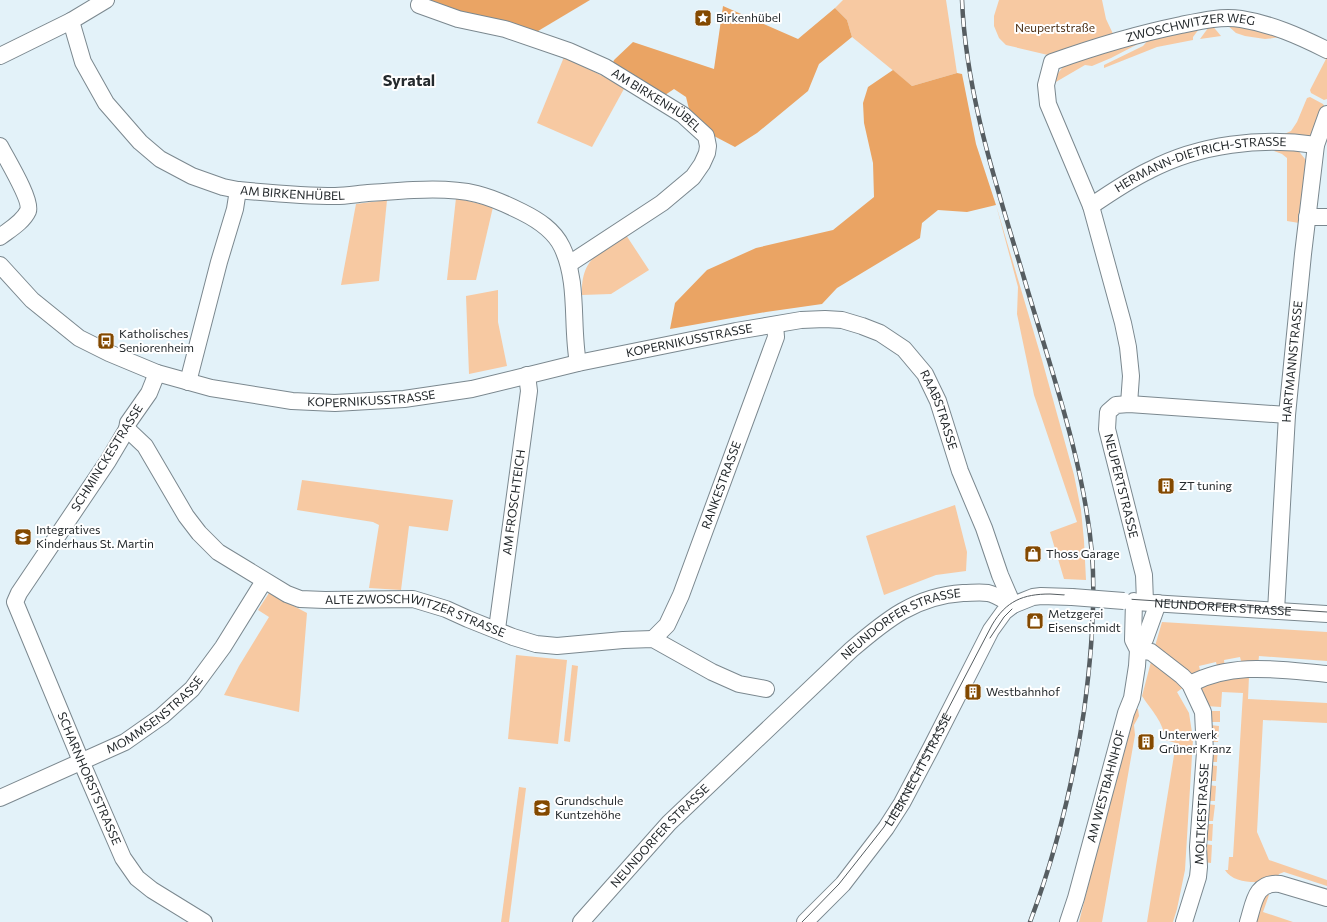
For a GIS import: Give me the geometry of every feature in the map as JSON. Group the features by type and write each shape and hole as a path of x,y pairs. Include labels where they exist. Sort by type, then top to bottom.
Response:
{"street":[{"path":"0,56 71,20 106,0"},
{"name":"AM BIRKENHÜBEL","path":"419,5 458,19 505,29 569,51 605,67 682,115 706,136 708,146 707,153 702,164 693,176 662,203 569,264"},
{"name":"ZWOSCHWITZER WEG","path":"1090,206 1048,104 1046,85 1052,62 1151,31 1208,20 1239,19 1261,23 1301,36 1327,50"},
{"name":"AM BIRKENHÜBEL","path":"71,20 84,62 106,104 140,142 160,159 192,176 223,187 238,190 336,196 423,190 475,193 516,209 542,223 558,240 569,264 572,283 578,363"},
{"name":"HARTMANNSTRASSE","path":"1276,611 1287,415 1307,217 1316,145 1327,114"},
{"name":"HERMANN-DIETRICH-STRASSE","path":"1090,206 1109,193 1151,169 1188,155 1235,144 1296,142 1316,145"},
{"path":"0,146 26,195 29,205 28,212 21,220 0,237"},
{"path":"188,382 219,262 235,209 238,190"},
{"path":"1090,206 1123,323 1128,347 1131,376 1129,404 1287,415"},
{"path":"1307,217 1327,217"},
{"name":"KOPERNIKUSSTRASSE","path":"0,265 32,300 79,338 109,354 157,373 211,388 292,401 335,403 412,398 472,389 578,363 775,325"},
{"name":"RAABSTRASSE","path":"775,325 801,320 825,318 842,320 880,333 904,349 914,360 925,374 936,396 960,471 984,528 1000,575 1013,605"},
{"name":"RANKESTRASSE","path":"653,639 667,625 681,595 776,337 775,325"},
{"name":"SCHMINCKESTRASSE","path":"15,602 19,593 108,461 128,423 149,393 157,373"},
{"name":"AM FROSCHTEICH","path":"496,629 529,391 527,375"},
{"name":"NEUPERTSTRASSE","path":"1129,404 1116,405 1108,412 1107,429 1144,576 1140,602"},
{"name":"ALTE ZWOSCHWITZER STRASSE","path":"126,429 144,446 186,516 199,533 218,552 287,594 300,599 364,601 413,599 446,609 513,637 536,644 557,646 653,639"},
{"name":"MOMMSENSTRASSE","path":"0,798 125,742 162,716 192,689 223,647 264,580"},
{"name":"NEUNDORFER STRASSE","path":"581,922 669,823 851,650 893,616 921,602 940,596 953,594 988,593 1013,605 1033,597 1053,596 1327,614"},
{"name":"SCHARNHORSTSTRASSE","path":"15,602 123,858 137,878 152,890 204,922"},
{"name":"AM WESTBAHNHOF","path":"1138,650 1133,640 1140,602"},
{"name":"AM WESTBAHNHOF","path":"1068,922 1076,898 1126,713 1132,698 1138,650 1145,639 1140,602"},
{"name":"LIEBKNECHTSTRASSE","path":"805,922 843,884 886,828 902,803 991,630 1004,612 1013,605"},
{"path":"653,639 712,672 739,684 766,689"},
{"name":"MOLTKESTRASSE","path":"1138,650 1151,652 1190,684 1203,712 1205,752 1198,847 1198,877 1184,922"},
{"path":"1190,684 1202,678 1243,669 1327,674"},
{"path":"1248,922 1257,894 1261,888 1272,883 1327,898"}],"green space":[{"path":"843,0 946,0 957,73 912,86 852,37 847,20 835,8"},
{"name":"Neupertstraße","path":"999,0 1102,0 1106,19 1115,38 1060,56 1048,55 1006,45 999,38 994,26 994,16"},
{"path":"1211,24 1221,36 1200,39"},
{"path":"1226,24 1269,28 1316,52 1312,52 1281,37 1265,39 1245,36 1236,33"},
{"path":"1199,29 1193,37 1193,40 1157,47 1104,68 1104,65 1143,46 1150,38"},
{"path":"1144,39 1136,45 1111,58 1092,66 1085,65 1049,86 1063,67 1075,60"},
{"path":"1325,52 1327,52 1327,99 1324,100 1311,93 1310,90 1326,59 1323,58"},
{"path":"564,57 625,87 592,147 537,123"},
{"path":"1310,97 1323,104 1325,107 1314,135 1301,137 1282,135 1291,131 1297,122 1307,98"},
{"path":"1282,146 1297,149 1309,164 1299,223 1287,221 1287,158 1274,151"},
{"path":"456,198 493,207 476,280 447,280"},
{"path":"387,200 379,281 341,285 356,204"},
{"path":"996,205 1074,475 1081,510 1086,580 1064,579 1050,532 1077,522 1034,395 1017,314 1018,287"},
{"path":"626,235 649,270 611,294 582,295 582,283 588,265 593,258"},
{"path":"498,290 498,322 507,366 469,374 466,296"},
{"path":"302,480 453,500 448,531 409,526 401,590 369,588 379,525 373,522 297,510"},
{"path":"955,505 967,552 966,571 936,575 884,595 866,536"},
{"path":"269,593 307,613 299,712 224,695 239,666 269,617 258,610"},
{"path":"1162,622 1327,632 1327,661 1259,656 1258,665 1242,665 1240,657 1224,660 1225,668 1218,670 1216,662 1199,666 1201,674 1194,675 1187,672 1155,646"},
{"path":"516,655 567,660 558,744 508,739"},
{"path":"1152,658 1184,687 1177,692 1189,713 1193,739 1185,870 1173,922 1147,922 1176,743 1165,740 1160,722 1142,696"},
{"path":"572,665 578,666 570,742 564,741"},
{"path":"1249,676 1248,699 1327,703 1327,723 1263,720 1257,832 1269,860 1327,880 1327,886 1284,872 1279,874 1276,880 1263,882 1241,881 1229,875 1225,870 1228,870 1229,857 1233,857 1243,693 1222,692 1221,707 1206,706 1200,684 1204,680"},
{"path":"1133,708 1138,709 1139,716 1134,725 1135,735 1102,922 1079,922"},
{"path":"1207,711 1220,711 1220,722 1210,722"},
{"path":"1210,725 1219,726 1218,742 1212,742"},
{"path":"1211,746 1218,746 1217,762 1210,762"},
{"path":"1210,765 1217,766 1216,781 1209,781"},
{"path":"1208,785 1216,786 1215,801 1207,801"},
{"path":"519,787 526,788 509,922 501,922"},
{"path":"1207,804 1215,805 1213,821 1206,821"},
{"path":"1205,824 1213,824 1212,841 1204,840"},
{"path":"1204,844 1212,845 1211,863 1204,862"},
{"path":"1261,892 1269,895 1263,912 1293,922 1251,922"}],"shaded area":[{"path":"422,0 590,0 528,37"},
{"path":"723,6 798,39 835,8 847,20 852,37 819,64 808,91 757,133 735,147 714,136 690,113 686,97 674,89 659,99 611,68 614,60 633,42 714,69"},
{"path":"893,70 912,86 957,73 962,74 976,144 996,205 967,212 938,210 922,223 920,238 837,288 822,304 670,329 675,303 707,270 756,248 833,230 874,197 873,163 864,123 863,103 868,87"}],"tram line":[{"path":"802,922 839,884 884,827 911,780 992,625 1003,610 1016,600 1032,595 1050,594 1327,612"},
{"path":"990,638 1004,617 1012,609"}],"railway":[{"path":"962,0 965,35 976,106 1003,210 1065,414 1082,484 1092,554 1093,593 1091,652 1080,738 1056,844 1030,922"}],"place":[{"name":"Birkenhübel","path":"703,18"},
{"name":"Katholisches Seniorenheim","path":"106,341"},
{"name":"ZT tuning","path":"1166,486"},
{"name":"Integratives Kinderhaus St. Martin","path":"23,537"},
{"name":"Thoss Garage","path":"1033,554"},
{"name":"Metzgerei Eisenschmidt","path":"1035,621"},
{"name":"Westbahnhof","path":"973,692"},
{"name":"Unterwerk Grüner Kranz","path":"1146,742"},
{"name":"Grundschule Kuntzehöhe","path":"542,808"}],"district":[{"name":"Syratal","path":"409,80"}]}
